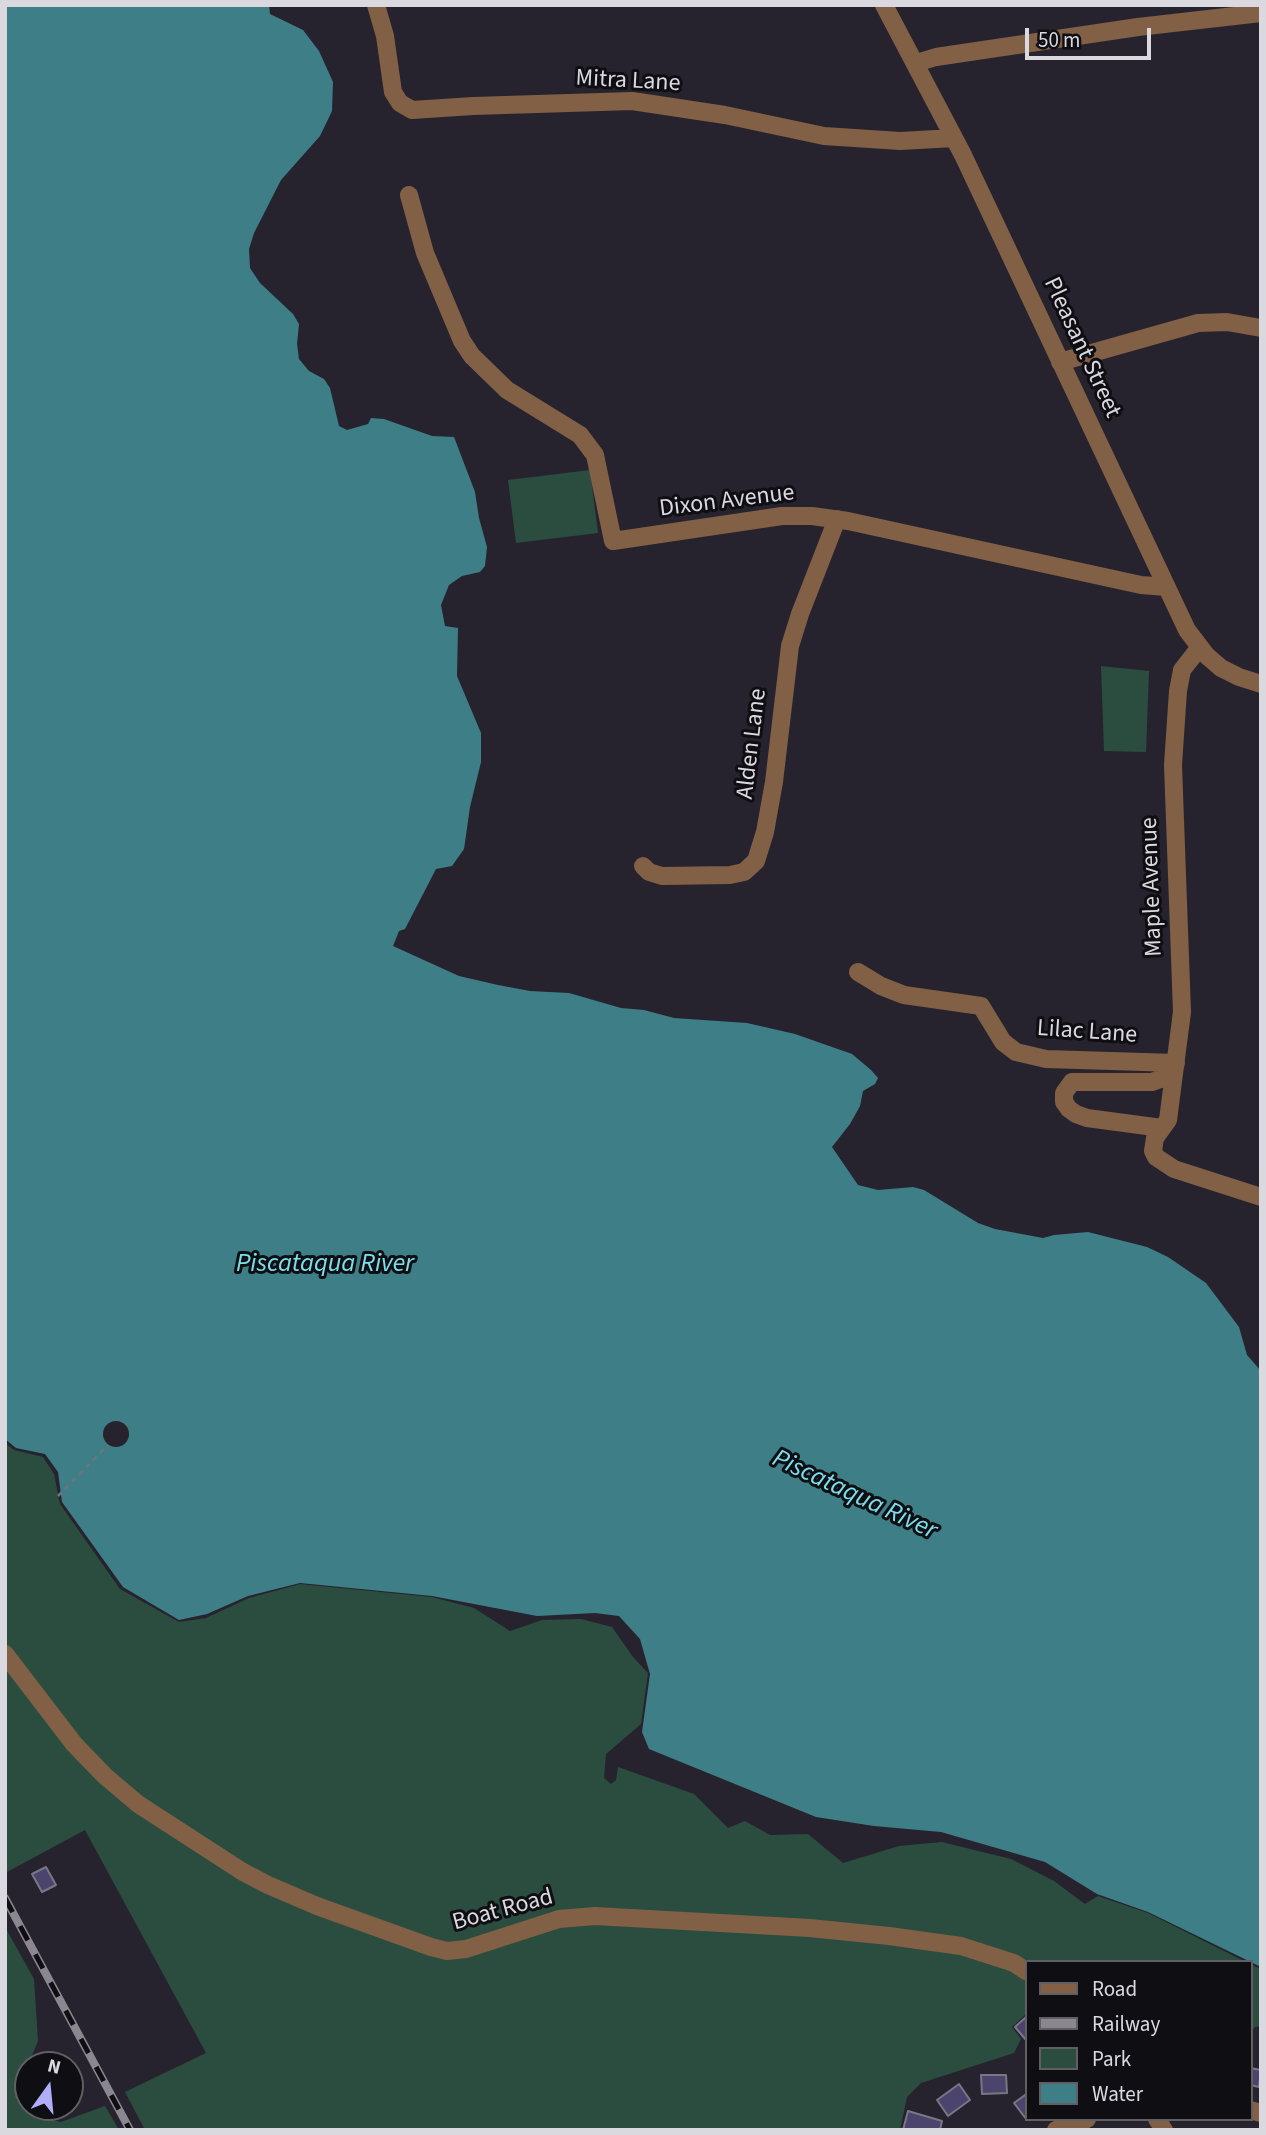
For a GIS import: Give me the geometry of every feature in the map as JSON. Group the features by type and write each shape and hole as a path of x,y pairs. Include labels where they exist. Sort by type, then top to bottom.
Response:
{"street":[{"name":"Mitra Lane","path":"376,5 385,36 393,92 397,100 412,110 632,101 725,115 824,136 900,141 954,138"},
{"name":"Pleasant Street","path":"884,5 954,138 1187,630 1200,648 1222,667 1239,677 1261,684"},
{"path":"916,63 936,57 1138,27 1261,13"},
{"name":"Dixon Avenue","path":"409,195 425,253 462,341 472,356 507,390 569,427 595,455 612,541 782,516 837,519 1078,572 1141,585 1166,587"},
{"path":"1060,362 1198,323 1227,322 1261,328"},
{"name":"Alden Lane","path":"643,866 649,872 662,876 730,875 744,872 756,861 765,832 774,782 793,633 837,519"},
{"name":"Maple Avenue","path":"1200,648 1182,670 1178,691 1173,765 1182,1012 1168,1120 1155,1138 1153,1151 1164,1164 1174,1169 1261,1197"},
{"name":"Lilac Lane","path":"858,972 887,989 904,995 982,1006 1003,1042 1016,1052 1046,1059 1175,1068"},
{"path":"1162,1128 1087,1118 1069,1109 1064,1102 1064,1093 1072,1082 1152,1082 1175,1068"},
{"name":"Boat Road","path":"5,1654 74,1744 138,1804 243,1872 268,1885 317,1906 431,1947 447,1951 466,1949 559,1919 595,1916 810,1927 889,1936 961,1946 1014,1963 1024,1970"},
{"path":"1056,2130 1081,2121"}],"path":[{"path":"58,1496 108,1445"}],"green space":[{"path":"590,470 598,533 516,543 508,480"},
{"path":"1101,666 1149,671 1146,752 1104,751"},
{"path":"5,1443 14,1450 43,1457 54,1474 60,1504 120,1589 179,1622 206,1618 249,1598 300,1584 432,1597 474,1608 510,1631 542,1620 581,1619 612,1627 648,1673 641,1724 606,1754 604,1778 611,1784 616,1780 618,1767 694,1794 728,1828 745,1821 770,1835 808,1834 843,1863 899,1846 942,1842 1011,1859 1054,1881 1085,1904 1098,1896 1148,1913 1242,1960 1024,1960 1024,2016 1012,2027 1021,2039 1014,2053 921,2083 907,2097 900,2130 145,2130 125,2092 206,2053 85,1830 5,1873"},
{"path":"5,1927 34,1979 38,2041 34,2051 14,2051 14,2121 84,2121 84,2114 105,2106 119,2130 5,2130"},
{"path":"1252,1965 1261,1969 1261,2026 1255,2027 1252,2031"}],"water":[{"name":"Piscataqua River","path":"5,5 269,5 270,14 303,30 319,51 333,82 332,111 320,136 281,180 254,233 249,249 250,268 260,283 293,314 299,324 299,359 309,371 324,379 330,388 339,426 347,430 368,424 371,418 384,419 432,436 454,437 475,492 487,547 485,566 480,572 462,576 449,585 441,605 445,626 458,628 457,676 481,733 481,762 470,807 464,849 452,866 436,869 405,929 399,931 393,946 459,976 530,991 569,993 621,1008 644,1010 674,1018 747,1023 795,1034 852,1054 878,1078 875,1084 863,1091 860,1106 832,1147 858,1185 878,1190 913,1187 924,1190 978,1223 995,1229 1043,1238 1088,1232 1147,1247 1168,1257 1206,1283 1239,1327 1247,1355 1261,1371 1261,1967 1252,1960 1247,1960 1148,1912 1097,1894 1045,1862 941,1832 816,1817 649,1749 642,1732 650,1674 640,1639 619,1616 595,1613 537,1616 432,1596 300,1583 248,1596 207,1614 179,1620 123,1587 62,1502 58,1472 45,1454 16,1448 5,1439"}],"pier":[{"path":"116,1421 125,1425 129,1434 125,1443 116,1447 107,1443 103,1434 107,1425"}],"building":[{"path":"46,1867 56,1885 42,1892 32,1874"},
{"path":"1024,2019 1024,2038 1015,2027"},
{"path":"1252,2068 1261,2070 1259,2087 1252,2085"},
{"path":"981,2075 1006,2075 1007,2093 982,2094"},
{"path":"959,2084 970,2100 948,2116 937,2100"},
{"path":"1024,2096 1024,2116 1014,2103"},
{"path":"908,2111 942,2121 940,2130 903,2130"}],"railway":[{"path":"5,1898 130,2130"}]}
